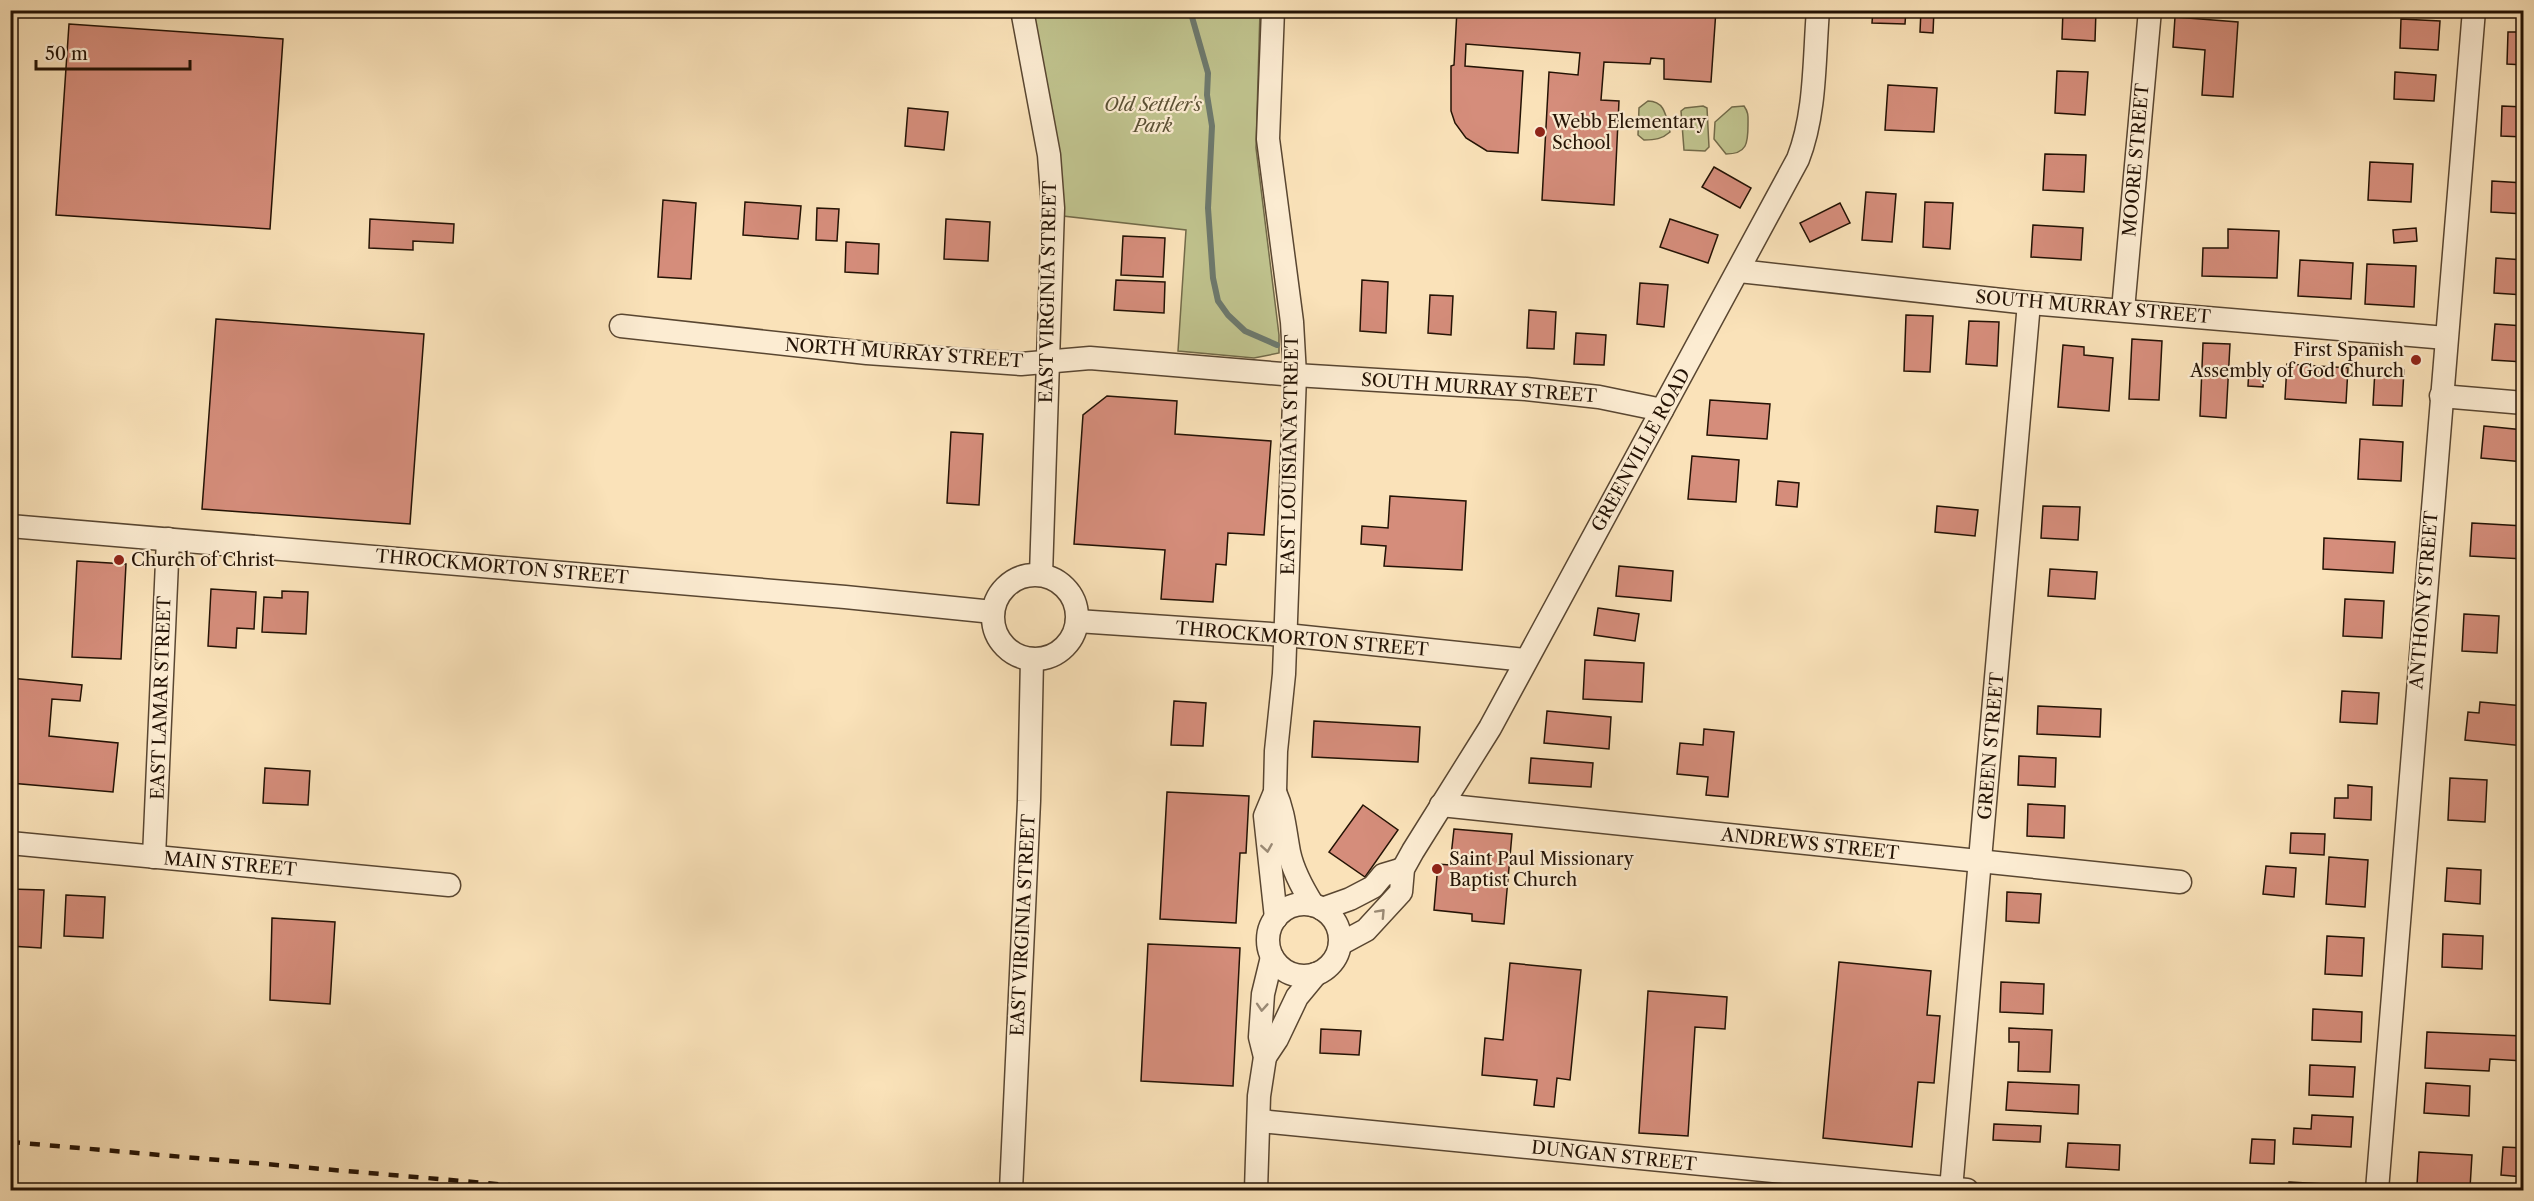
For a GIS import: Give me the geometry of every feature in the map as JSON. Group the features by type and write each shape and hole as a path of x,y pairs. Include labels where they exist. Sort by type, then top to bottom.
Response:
{"street":[{"name":"EAST VIRGINIA STREET","path":"1022,10 1052,179 1053,208 1041,575"},
{"name":"EAST LOUISIANA STREET","path":"1273,10 1268,139 1292,322 1295,375 1286,635 1275,792 1265,816 1276,918"},
{"name":"GREENVILLE ROAD","path":"1340,944 1366,930 1401,892 1403,869 1490,728 1739,271 1805,142 1810,110 1818,10"},
{"name":"MOORE STREET","path":"2123,310 2150,10"},
{"name":"ANTHONY STREET","path":"2377,1191 2474,10"},
{"name":"SOUTH MURRAY STREET","path":"1739,271 2029,303 2446,338"},
{"name":"GREEN STREET","path":"1959,1190 1981,862 2029,303"},
{"name":"NORTH MURRAY STREET","path":"621,326 867,353 1021,364 1090,357 1295,375"},
{"name":"SOUTH MURRAY STREET","path":"1295,375 1564,392 1662,410"},
{"path":"2441,396 2523,403"},
{"name":"THROCKMORTON STREET","path":"10,526 845,597 993,612"},
{"name":"EAST LAMAR STREET","path":"154,857 168,539"},
{"path":"1041,575 1061,583 1070,594 1076,607 1077,621 1073,635 1065,646 1054,654 1041,659 1032,659 1014,654 1004,646 996,634 993,612 999,594 1008,583 1021,576 1041,575"},
{"name":"THROCKMORTON STREET","path":"1077,621 1286,635 1526,660"},
{"name":"EAST VIRGINIA STREET","path":"1011,1191 1029,801 1032,659"},
{"name":"EAST LOUISIANA STREET","path":"1275,792 1283,809 1290,855 1303,888 1317,907"},
{"name":"ANDREWS STREET","path":"1441,805 2180,882"},
{"name":"MAIN STREET","path":"10,843 449,885"},
{"path":"1256,1191 1259,1096 1265,1057 1260,1037 1263,994 1272,957 1269,937 1276,918 1292,906 1317,907 1350,899 1373,887 1383,875 1403,869"},
{"path":"1265,1057 1277,1039 1297,997 1316,974 1332,963 1340,944 1336,924 1317,907"},
{"path":"1272,957 1278,965 1296,975 1316,974"},
{"name":"DUNGAN STREET","path":"1260,1121 1959,1190"}],"green space":[{"name":"Old Settler's Park","path":"1034,11 1260,11 1256,148 1279,335 1279,353 1254,358 1178,351 1186,230 1063,216"},
{"path":"1648,101 1662,107 1666,116 1670,132 1658,139 1644,140 1638,135 1639,108"},
{"path":"1703,106 1707,108 1709,147 1705,151 1684,150 1681,111 1685,108"},
{"path":"1744,106 1748,117 1747,142 1742,150 1726,154 1714,139 1715,122 1732,107"}],"building":[{"path":"1457,10 1716,10 1711,82 1664,79 1664,59 1651,58 1650,64 1604,62 1601,100 1619,101 1614,205 1542,200 1549,72 1578,75 1580,53 1466,44 1465,66 1523,71 1518,153 1487,151 1466,138 1455,123 1451,111 1451,66 1454,65"},
{"path":"1873,10 1906,10 1905,24 1872,23"},
{"path":"1921,10 1934,10 1933,33 1920,32"},
{"path":"2063,10 2096,10 2095,41 2062,39"},
{"path":"2175,17 2238,22 2233,97 2202,95 2205,50 2173,47"},
{"path":"2401,19 2440,21 2438,50 2400,48"},
{"path":"69,24 283,39 270,229 56,215"},
{"path":"2508,32 2524,32 2524,65 2507,64"},
{"path":"2057,71 2088,72 2085,115 2055,113"},
{"path":"2395,72 2436,75 2434,101 2394,99"},
{"path":"1888,85 1937,88 1934,132 1885,130"},
{"path":"2502,106 2524,107 2524,137 2501,136"},
{"path":"908,108 948,112 944,150 905,146"},
{"path":"2045,154 2086,155 2084,192 2043,190"},
{"path":"2370,162 2413,164 2411,202 2368,200"},
{"path":"1714,167 1751,188 1740,208 1702,187"},
{"path":"2492,181 2524,183 2524,214 2491,212"},
{"path":"1866,192 1896,194 1892,242 1862,240"},
{"path":"663,200 696,203 691,279 658,277"},
{"path":"745,202 801,206 798,239 743,235"},
{"path":"1925,202 1953,203 1950,249 1923,247"},
{"path":"1840,203 1850,223 1810,242 1800,223"},
{"path":"817,208 839,209 837,241 816,240"},
{"path":"370,219 454,224 453,243 413,241 413,250 369,248"},
{"path":"946,219 990,222 988,261 944,259"},
{"path":"1670,219 1718,235 1708,263 1660,247"},
{"path":"2033,225 2083,228 2081,260 2031,257"},
{"path":"2416,228 2417,241 2394,243 2393,230"},
{"path":"2228,229 2279,231 2277,278 2202,276 2203,248 2228,248"},
{"path":"1123,236 1165,238 1163,277 1121,275"},
{"path":"846,242 879,244 878,274 845,272"},
{"path":"2496,258 2524,260 2524,295 2494,293"},
{"path":"2300,260 2353,263 2351,299 2298,296"},
{"path":"2367,264 2416,266 2414,307 2365,304"},
{"path":"1116,280 1165,282 1164,313 1114,310"},
{"path":"1362,280 1388,282 1386,333 1360,331"},
{"path":"1640,283 1668,285 1664,327 1637,324"},
{"path":"1430,295 1453,296 1451,335 1428,333"},
{"path":"1529,310 1556,312 1554,349 1527,348"},
{"path":"1906,315 1933,316 1930,372 1904,371"},
{"path":"216,319 424,334 410,524 202,509"},
{"path":"1969,321 1999,322 1997,366 1966,364"},
{"path":"2495,324 2524,326 2524,362 2492,360"},
{"path":"1576,333 1606,335 1604,365 1574,364"},
{"path":"2132,339 2162,341 2159,400 2129,399"},
{"path":"2203,343 2230,344 2226,418 2200,416"},
{"path":"2063,345 2084,347 2084,355 2113,358 2109,411 2058,407"},
{"path":"2287,364 2348,368 2346,403 2285,399"},
{"path":"2249,367 2264,368 2263,387 2248,386"},
{"path":"2375,369 2404,370 2402,406 2373,405"},
{"path":"1107,396 1177,401 1175,434 1271,441 1264,535 1228,533 1226,565 1216,564 1213,602 1161,599 1165,550 1074,544 1083,415"},
{"path":"1710,400 1770,404 1767,439 1707,435"},
{"path":"2484,426 2524,430 2524,462 2481,458"},
{"path":"951,432 983,434 979,505 947,503"},
{"path":"2360,439 2403,442 2401,481 2358,479"},
{"path":"1692,456 1739,460 1736,502 1688,499"},
{"path":"1778,481 1799,483 1797,507 1776,505"},
{"path":"1390,496 1466,501 1462,570 1384,566 1386,546 1361,544 1362,526 1388,528"},
{"path":"1937,506 1978,510 1975,536 1935,532"},
{"path":"2043,506 2080,507 2078,540 2041,538"},
{"path":"2472,523 2524,526 2524,559 2470,556"},
{"path":"2324,538 2395,542 2393,573 2323,569"},
{"path":"77,561 126,564 121,659 72,657"},
{"path":"1619,566 1673,571 1671,601 1616,596"},
{"path":"2050,569 2097,572 2095,599 2048,596"},
{"path":"211,589 256,592 254,629 237,628 236,648 208,646"},
{"path":"282,591 308,592 306,634 262,632 264,597 282,598"},
{"path":"2345,599 2384,601 2382,638 2343,636"},
{"path":"1598,608 1639,614 1635,641 1594,635"},
{"path":"2464,614 2499,616 2497,653 2462,651"},
{"path":"1585,660 1644,663 1642,702 1583,699"},
{"path":"10,678 82,685 80,701 52,699 49,736 118,743 113,792 10,783"},
{"path":"2342,691 2379,693 2377,724 2340,722"},
{"path":"1174,701 1206,703 1203,746 1171,745"},
{"path":"2480,702 2524,706 2524,746 2465,740 2468,712 2479,713"},
{"path":"2038,706 2101,709 2100,737 2037,734"},
{"path":"1547,711 1611,717 1609,749 1544,743"},
{"path":"1314,721 1420,727 1418,762 1312,757"},
{"path":"1704,729 1734,732 1728,797 1706,795 1708,777 1677,774 1680,743 1703,745"},
{"path":"2019,756 2056,758 2055,787 2018,785"},
{"path":"1531,758 1593,763 1591,787 1529,783"},
{"path":"265,768 310,771 308,805 263,803"},
{"path":"2450,778 2487,780 2485,822 2448,820"},
{"path":"2348,785 2372,787 2371,820 2334,818 2335,798 2348,798"},
{"path":"1167,792 1249,796 1246,853 1240,853 1236,923 1160,919"},
{"path":"2028,804 2065,806 2064,838 2027,836"},
{"path":"1363,805 1398,830 1365,877 1329,852"},
{"path":"1454,829 1512,834 1504,924 1472,921 1472,914 1434,910 1438,864 1450,865"},
{"path":"2291,833 2325,834 2324,855 2290,853"},
{"path":"2329,857 2368,860 2365,907 2326,904"},
{"path":"2266,866 2296,868 2294,897 2263,894"},
{"path":"2447,868 2481,870 2480,904 2445,901"},
{"path":"10,889 44,890 41,948 10,946"},
{"path":"2007,892 2041,894 2039,923 2006,921"},
{"path":"66,895 105,897 103,938 64,936"},
{"path":"272,918 335,922 330,1004 270,1000"},
{"path":"2443,934 2483,936 2482,969 2442,967"},
{"path":"2327,936 2364,938 2362,976 2325,974"},
{"path":"1148,944 1240,948 1233,1086 1141,1081"},
{"path":"1839,962 1931,971 1927,1015 1940,1016 1934,1083 1918,1082 1912,1147 1823,1138"},
{"path":"1510,963 1581,970 1570,1080 1557,1078 1554,1107 1534,1105 1537,1080 1482,1075 1485,1038 1503,1040"},
{"path":"2001,982 2044,984 2043,1014 2000,1012"},
{"path":"1648,991 1727,997 1725,1029 1695,1027 1688,1136 1639,1133"},
{"path":"2313,1009 2362,1012 2361,1042 2312,1040"},
{"path":"2009,1028 2052,1030 2050,1072 2018,1071 2019,1042 2009,1042"},
{"path":"1321,1029 1361,1031 1359,1055 1320,1053"},
{"path":"2427,1032 2524,1036 2524,1061 2490,1059 2489,1071 2425,1068"},
{"path":"2310,1065 2355,1067 2353,1097 2309,1095"},
{"path":"2008,1082 2079,1085 2078,1114 2006,1110"},
{"path":"2426,1083 2470,1086 2469,1116 2424,1113"},
{"path":"2312,1115 2353,1117 2351,1147 2293,1144 2294,1128 2311,1129"},
{"path":"1994,1124 2041,1126 2040,1142 1993,1140"},
{"path":"2252,1139 2275,1140 2274,1164 2250,1163"},
{"path":"2068,1143 2120,1145 2119,1170 2066,1167"},
{"path":"2503,1147 2524,1148 2524,1177 2501,1175"},
{"path":"2419,1152 2472,1155 2470,1188 2417,1185"},
{"path":"2289,1182 2343,1185 2343,1190 2289,1190"}],"waterway":[{"path":"1190,10 1208,73 1207,95 1212,126 1208,208 1213,278 1218,301 1228,315 1245,331 1277,345"}],"railway":[{"path":"10,1142 566,1190"}],"place":[{"name":"Webb Elementary School","path":"1540,132"},
{"name":"First Spanish Assembly of God Church","path":"2416,360"},
{"name":"Church of Christ","path":"119,560"},
{"name":"Saint Paul Missionary Baptist Church","path":"1437,869"}]}
